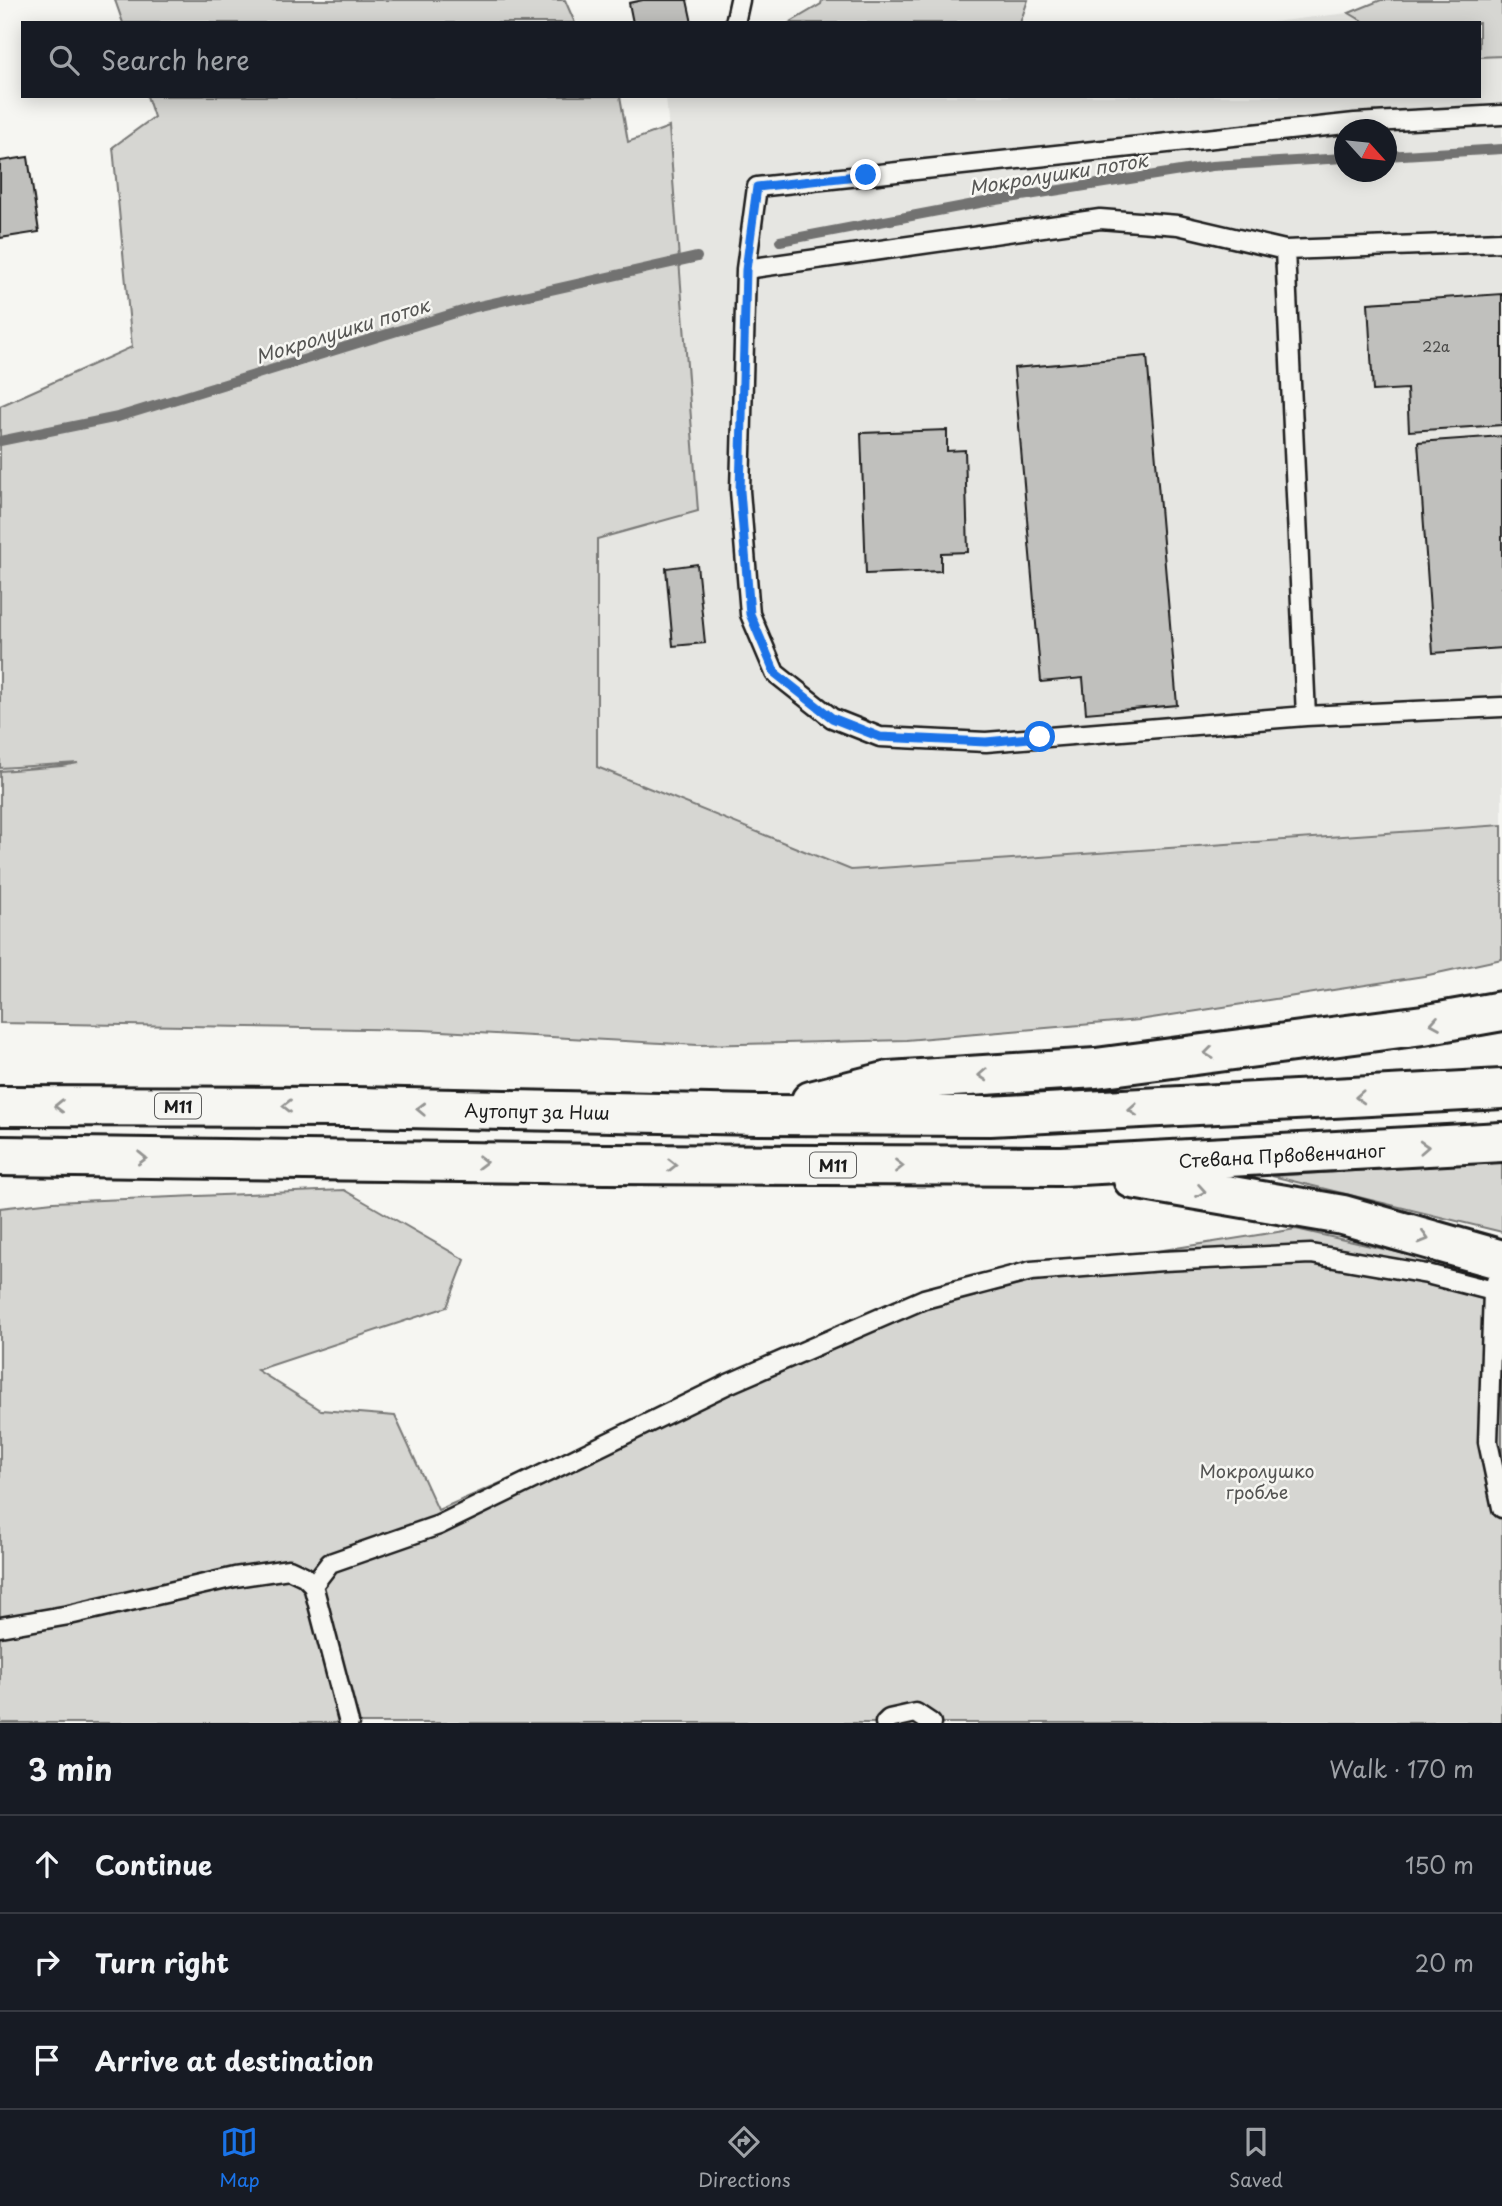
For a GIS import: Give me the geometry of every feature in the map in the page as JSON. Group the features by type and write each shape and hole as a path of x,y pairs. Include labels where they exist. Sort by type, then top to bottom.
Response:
{"highway":[{"path":"759,1115 889,1081 1096,1068 1409,1027 1502,1012"},
{"name":"Аутопут за Ниш","path":"0,1107 341,1107 759,1115 990,1116 1502,1089"},
{"name":"Стевана Првовенчаног","path":"1062,1166 1502,1142"},
{"name":"M11","path":"0,1156 604,1164 1062,1166"},
{"path":"1062,1166 1343,1215 1499,1271"}],"lane":[{"path":"736,21 740,0"},
{"path":"1502,115 1355,123 757,187 746,270 740,491 750,614 775,673 832,718 880,737 986,742 1306,716 1502,707"},
{"path":"746,270 1101,219 1178,225 1285,250 1502,242"},
{"path":"1285,250 1306,716"},
{"path":"313,1586 330,1563 439,1525 728,1384 924,1299 1031,1271 1163,1261 1311,1254 1427,1274 1499,1271 1488,1442 1502,1508"},
{"path":"0,1627 69,1615 235,1577 289,1569 304,1576 313,1586 349,1723"},
{"path":"885,1723 916,1713 931,1723"}],"shaded area":[{"path":"1356,12 1369,21 1282,21"},
{"path":"1502,56 1502,825 851,870 597,767 597,539 698,511 666,98 1481,98 1481,57"}],"green space":[{"path":"115,0 565,0 574,21 122,21"},
{"path":"822,0 1028,0 1021,21 792,21 821,4"},
{"path":"1381,0 1502,0 1502,56 1481,57 1481,21 1363,21 1349,13"},
{"path":"148,98 620,98 628,142 669,127 698,511 597,539 597,767 851,870 1502,825 1502,959 1424,976 1139,1020 906,1040 698,1045 423,1030 0,1023 0,771 78,763 0,768 0,406 132,347 113,147 154,117"},
{"path":"1502,1162 1502,1232 1272,1176"},
{"name":"Мокролушко гробље","path":"344,1190 465,1260 447,1307 257,1370 321,1410 395,1416 438,1510 924,1299 1031,1271 1296,1229 1502,1276 1502,1723 0,1723 0,1208 53,1202"}],"building":[{"path":"643,0 687,0 692,21 633,21 629,3"},
{"path":"28,157 39,232 0,238 0,161"},
{"path":"1502,294 1502,425 1409,431 1407,389 1373,391 1368,303"},
{"path":"1147,356 1177,705 1086,713 1083,678 1041,682 1014,368"},
{"path":"947,430 947,451 965,450 968,552 941,553 941,571 866,574 861,433"},
{"path":"1502,436 1502,648 1433,653 1418,442"},
{"path":"697,564 705,643 673,646 666,568"}],"waterway":[{"name":"Мокролушки поток","path":"1397,155 1502,149"},
{"name":"Мокролушки поток","path":"780,241 990,201 1212,166 1334,159"},
{"name":"Мокролушки поток","path":"0,441 118,417 475,307 697,257"}],"route":[{"path":"866,175 757,187 746,270 740,491 750,614 775,673 832,718 880,737 986,742 1040,737"}]}
